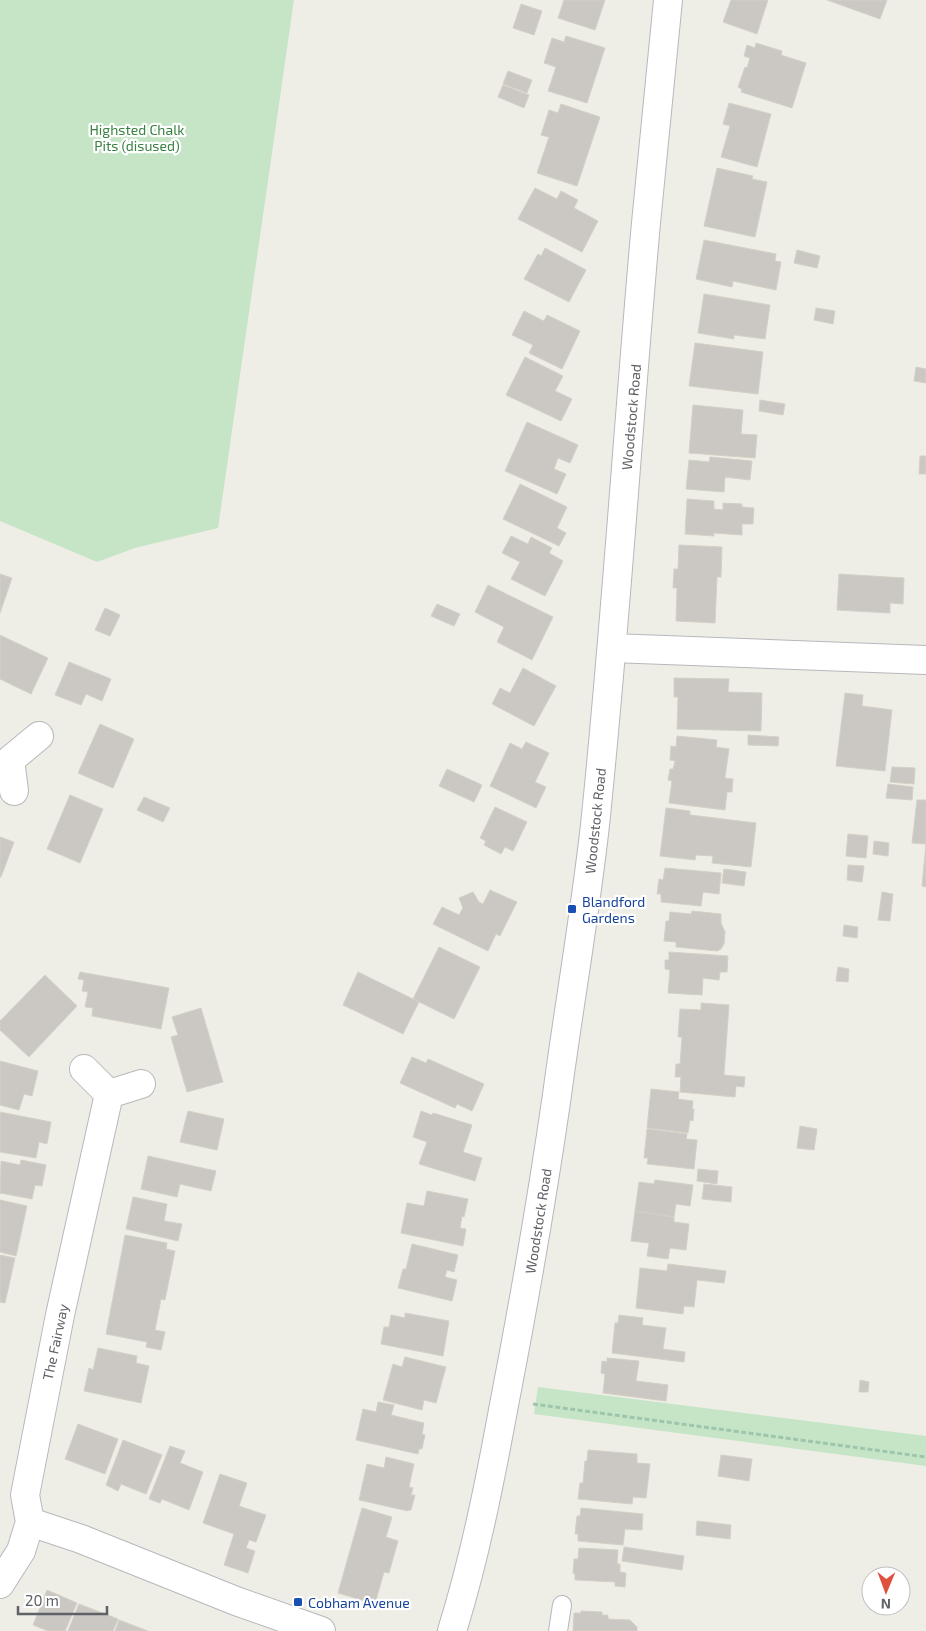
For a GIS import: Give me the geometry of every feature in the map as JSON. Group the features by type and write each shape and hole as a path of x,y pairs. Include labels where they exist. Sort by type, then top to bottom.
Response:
{"street":[{"name":"Woodstock Road","path":"452,1631 466,1587 484,1509 505,1400 541,1206 584,921 612,648 646,224 668,0"},
{"path":"612,648 926,660"},
{"path":"14,791 5,757 39,736"},
{"path":"84,1069 109,1094 141,1084"},
{"name":"The Fairway","path":"0,1584 21,1551 30,1522 25,1495 60,1315 109,1094"},
{"path":"30,1522 80,1539 236,1601 322,1631"}],"lane":[{"path":"558,1631 562,1605"}],"path":[{"path":"505,1400 926,1457"}],"green space":[{"name":"Highsted Chalk Pits (disused)","path":"0,0 294,0 218,528 135,548 97,562 0,521"},
{"path":"538,1387 926,1436 926,1466 534,1414"}],"building":[{"path":"564,0 605,0 595,30 558,18"},
{"path":"731,0 768,0 757,34 723,22"},
{"path":"827,0 887,0 880,19"},
{"path":"521,4 542,11 534,35 513,28"},
{"path":"566,36 605,48 587,103 548,91 556,67 544,63 552,38 564,42"},
{"path":"756,43 782,51 781,55 806,63 792,108 741,92 742,89 738,87 750,58 744,56 747,45 755,48"},
{"path":"508,71 532,80 527,93 503,84"},
{"path":"503,85 529,95 524,108 498,97"},
{"path":"729,103 771,114 757,167 721,157 730,126 723,124"},
{"path":"561,104 600,117 577,186 537,173 549,137 541,135 549,110 558,113"},
{"path":"717,168 753,176 752,179 767,182 755,237 704,226"},
{"path":"535,188 557,199 561,191 578,200 574,208 598,221 582,252 518,219"},
{"path":"704,240 776,254 775,261 781,262 776,290 733,281 732,287 696,279"},
{"path":"545,248 586,270 569,302 524,279 538,254 541,256"},
{"path":"797,250 820,256 817,268 794,263"},
{"path":"704,294 770,305 765,339 734,335 734,339 698,333"},
{"path":"816,308 835,311 833,324 814,320"},
{"path":"524,311 544,321 547,315 580,331 562,369 529,353 533,345 512,335"},
{"path":"695,343 763,352 758,394 689,386"},
{"path":"525,357 563,376 555,391 572,399 561,421 506,395"},
{"path":"916,367 926,369 926,383 914,381"},
{"path":"760,400 785,404 783,415 759,411"},
{"path":"693,405 743,410 741,434 757,435 755,458 689,453"},
{"path":"527,422 578,445 570,463 558,458 554,469 566,474 557,494 505,471"},
{"path":"920,456 926,456 926,474 919,474"},
{"path":"710,457 752,461 750,480 725,477 724,492 686,489 689,460 709,462"},
{"path":"520,484 567,507 557,528 566,533 559,546 503,519"},
{"path":"687,499 714,501 714,509 723,510 723,503 742,504 742,507 754,508 753,524 742,524 742,535 714,533 714,536 685,534"},
{"path":"511,536 528,544 531,537 552,548 549,553 563,561 545,596 511,579 520,562 502,553"},
{"path":"679,545 722,547 721,577 717,577 715,623 676,621 677,588 673,588 674,569 678,569"},
{"path":"0,574 12,578 0,613"},
{"path":"839,574 904,578 903,604 890,603 890,613 837,610"},
{"path":"488,585 553,617 532,660 497,642 504,627 475,612"},
{"path":"437,604 460,614 454,626 431,616"},
{"path":"105,608 120,615 110,636 95,630"},
{"path":"0,635 48,658 31,694 0,679"},
{"path":"69,662 111,679 102,701 86,694 81,705 55,695"},
{"path":"523,668 556,686 534,726 492,704 500,688 510,693"},
{"path":"674,678 729,679 728,692 762,693 761,731 677,729 678,697 674,697"},
{"path":"845,693 863,695 862,706 892,710 885,771 836,766"},
{"path":"100,724 134,739 113,788 78,773"},
{"path":"748,735 779,737 778,746 748,745"},
{"path":"677,736 717,740 716,747 729,749 725,778 733,779 732,792 727,792 725,810 669,803 672,781 668,780 670,769 673,769 675,761 670,760 671,746 676,747"},
{"path":"526,742 549,753 535,782 546,787 536,808 490,786 510,743 522,749"},
{"path":"892,767 915,768 914,784 890,782"},
{"path":"447,769 482,785 474,802 439,786"},
{"path":"888,784 913,787 912,800 886,798"},
{"path":"70,795 103,809 80,863 47,849"},
{"path":"144,797 170,808 163,822 137,810"},
{"path":"917,800 926,800 926,844 912,843"},
{"path":"495,807 527,822 513,851 505,847 501,854 484,845 486,841 480,838"},
{"path":"666,808 690,811 690,815 756,823 751,867 712,863 713,856 696,855 695,860 660,856"},
{"path":"848,834 868,836 866,858 846,856"},
{"path":"0,837 14,842 1,877 0,877"},
{"path":"874,841 889,843 888,856 873,854"},
{"path":"926,844 926,887 922,886"},
{"path":"848,865 864,866 862,882 847,880"},
{"path":"665,868 721,873 719,894 703,892 701,906 661,902 661,894 657,894 659,879 663,880"},
{"path":"724,869 746,872 744,886 722,883"},
{"path":"490,890 517,902 500,936 496,934 488,951 433,924 442,907 459,915 463,908 459,898 473,892 479,902 483,904"},
{"path":"882,892 893,894 890,921 878,920"},
{"path":"692,911 721,914 721,923 725,932 724,944 721,949 717,951 676,947 676,942 664,941 666,921 669,921 670,912 691,914"},
{"path":"844,925 858,927 857,938 843,936"},
{"path":"439,947 480,967 454,1019 413,999"},
{"path":"669,952 728,956 727,972 720,972 719,980 703,978 702,995 668,993 670,970 665,969 665,960 669,960"},
{"path":"838,967 849,969 848,982 836,981"},
{"path":"80,972 169,988 161,1029 92,1016 93,1008 85,1007 88,992 82,991 84,980 78,979"},
{"path":"358,972 419,1002 403,1034 343,1005"},
{"path":"45,975 77,1006 29,1057 0,1030 0,1021"},
{"path":"701,1003 729,1005 724,1075 745,1077 744,1087 736,1086 735,1097 680,1092 681,1077 675,1077 676,1064 680,1064 682,1037 678,1037 680,1009 701,1010"},
{"path":"201,1008 223,1082 187,1092 171,1037 178,1035 172,1017"},
{"path":"412,1057 426,1063 428,1059 484,1084 472,1111 457,1104 455,1108 400,1083"},
{"path":"0,1061 38,1071 32,1096 24,1094 19,1110 0,1105"},
{"path":"651,1089 679,1092 678,1099 693,1101 693,1121 690,1120 688,1133 647,1128"},
{"path":"188,1111 224,1119 217,1150 180,1142"},
{"path":"421,1111 472,1125 463,1152 482,1158 475,1181 419,1164 427,1142 413,1137"},
{"path":"0,1112 51,1122 47,1144 39,1142 36,1158 0,1152"},
{"path":"800,1126 817,1129 814,1150 797,1148"},
{"path":"647,1129 687,1134 686,1139 697,1140 694,1169 647,1164 648,1158 644,1158"},
{"path":"148,1156 216,1171 211,1191 180,1184 177,1197 141,1189"},
{"path":"21,1160 46,1165 42,1186 35,1185 32,1199 0,1193 1,1161 20,1165"},
{"path":"698,1169 718,1171 717,1184 697,1181"},
{"path":"655,1180 693,1185 690,1206 676,1204 674,1217 635,1211 639,1182 654,1184"},
{"path":"704,1184 732,1187 731,1202 702,1199"},
{"path":"427,1191 468,1199 460,1228 466,1229 463,1246 401,1233 407,1203 424,1206"},
{"path":"133,1197 167,1204 164,1221 182,1224 178,1241 126,1229"},
{"path":"0,1200 27,1206 16,1256 0,1252"},
{"path":"635,1211 674,1217 674,1222 689,1224 686,1250 670,1248 668,1259 647,1256 649,1243 631,1241"},
{"path":"125,1235 167,1243 166,1249 175,1251 165,1300 161,1299 155,1330 165,1332 161,1350 146,1347 147,1342 106,1334"},
{"path":"412,1244 458,1255 454,1272 447,1270 445,1277 457,1280 452,1301 398,1288 403,1269 406,1269"},
{"path":"0,1255 15,1258 5,1303 0,1302"},
{"path":"668,1264 726,1271 724,1283 697,1280 694,1307 684,1306 683,1314 636,1308 640,1268 667,1271"},
{"path":"405,1313 449,1321 443,1356 381,1344 384,1327 389,1327 391,1315 405,1318"},
{"path":"619,1315 643,1318 642,1325 666,1328 663,1349 685,1352 684,1362 612,1353 615,1323 618,1323"},
{"path":"98,1348 137,1356 136,1363 149,1366 141,1403 84,1391 89,1368 93,1370"},
{"path":"405,1357 446,1367 436,1403 424,1400 422,1410 383,1400 393,1364 402,1367"},
{"path":"607,1358 639,1361 636,1381 668,1385 666,1401 603,1393 605,1374 601,1373 602,1361 607,1362"},
{"path":"860,1380 869,1382 868,1392 859,1392"},
{"path":"378,1402 394,1405 391,1415 424,1423 422,1434 425,1435 422,1449 419,1449 418,1454 356,1440 363,1409 376,1412"},
{"path":"78,1424 118,1439 105,1474 65,1459"},
{"path":"123,1440 162,1455 146,1494 121,1484 118,1491 106,1485"},
{"path":"170,1446 185,1451 180,1463 203,1472 189,1510 162,1499 160,1503 149,1499"},
{"path":"588,1450 637,1454 637,1463 650,1464 646,1498 633,1497 632,1504 578,1499 580,1483 583,1483"},
{"path":"721,1455 752,1459 749,1481 718,1476"},
{"path":"386,1457 414,1464 409,1487 413,1488 411,1495 415,1495 411,1510 408,1511 359,1500 367,1464 384,1468"},
{"path":"220,1474 247,1483 239,1506 266,1515 256,1542 249,1540 246,1548 255,1551 248,1573 224,1565 234,1534 203,1523"},
{"path":"362,1508 392,1517 386,1537 398,1541 389,1573 384,1572 375,1604 338,1593"},
{"path":"581,1508 643,1514 642,1530 625,1529 623,1545 578,1541 578,1534 575,1534 577,1516 580,1516"},
{"path":"697,1521 731,1525 730,1539 696,1535"},
{"path":"624,1547 684,1556 682,1570 622,1561"},
{"path":"579,1548 618,1550 617,1564 620,1564 620,1572 626,1573 625,1587 615,1586 615,1582 575,1580 575,1574 573,1573 574,1559 578,1559"},
{"path":"47,1590 77,1603 65,1631 48,1631 33,1625"},
{"path":"79,1604 118,1619 113,1631 68,1631"},
{"path":"581,1611 602,1612 602,1615 608,1615 608,1619 630,1620 637,1627 637,1631 573,1631 574,1613 581,1613"},
{"path":"119,1620 148,1631 115,1631"}],"place":[{"name":"Blandford Gardens","path":"572,909"},
{"name":"Cobham Avenue","path":"298,1602"}]}
